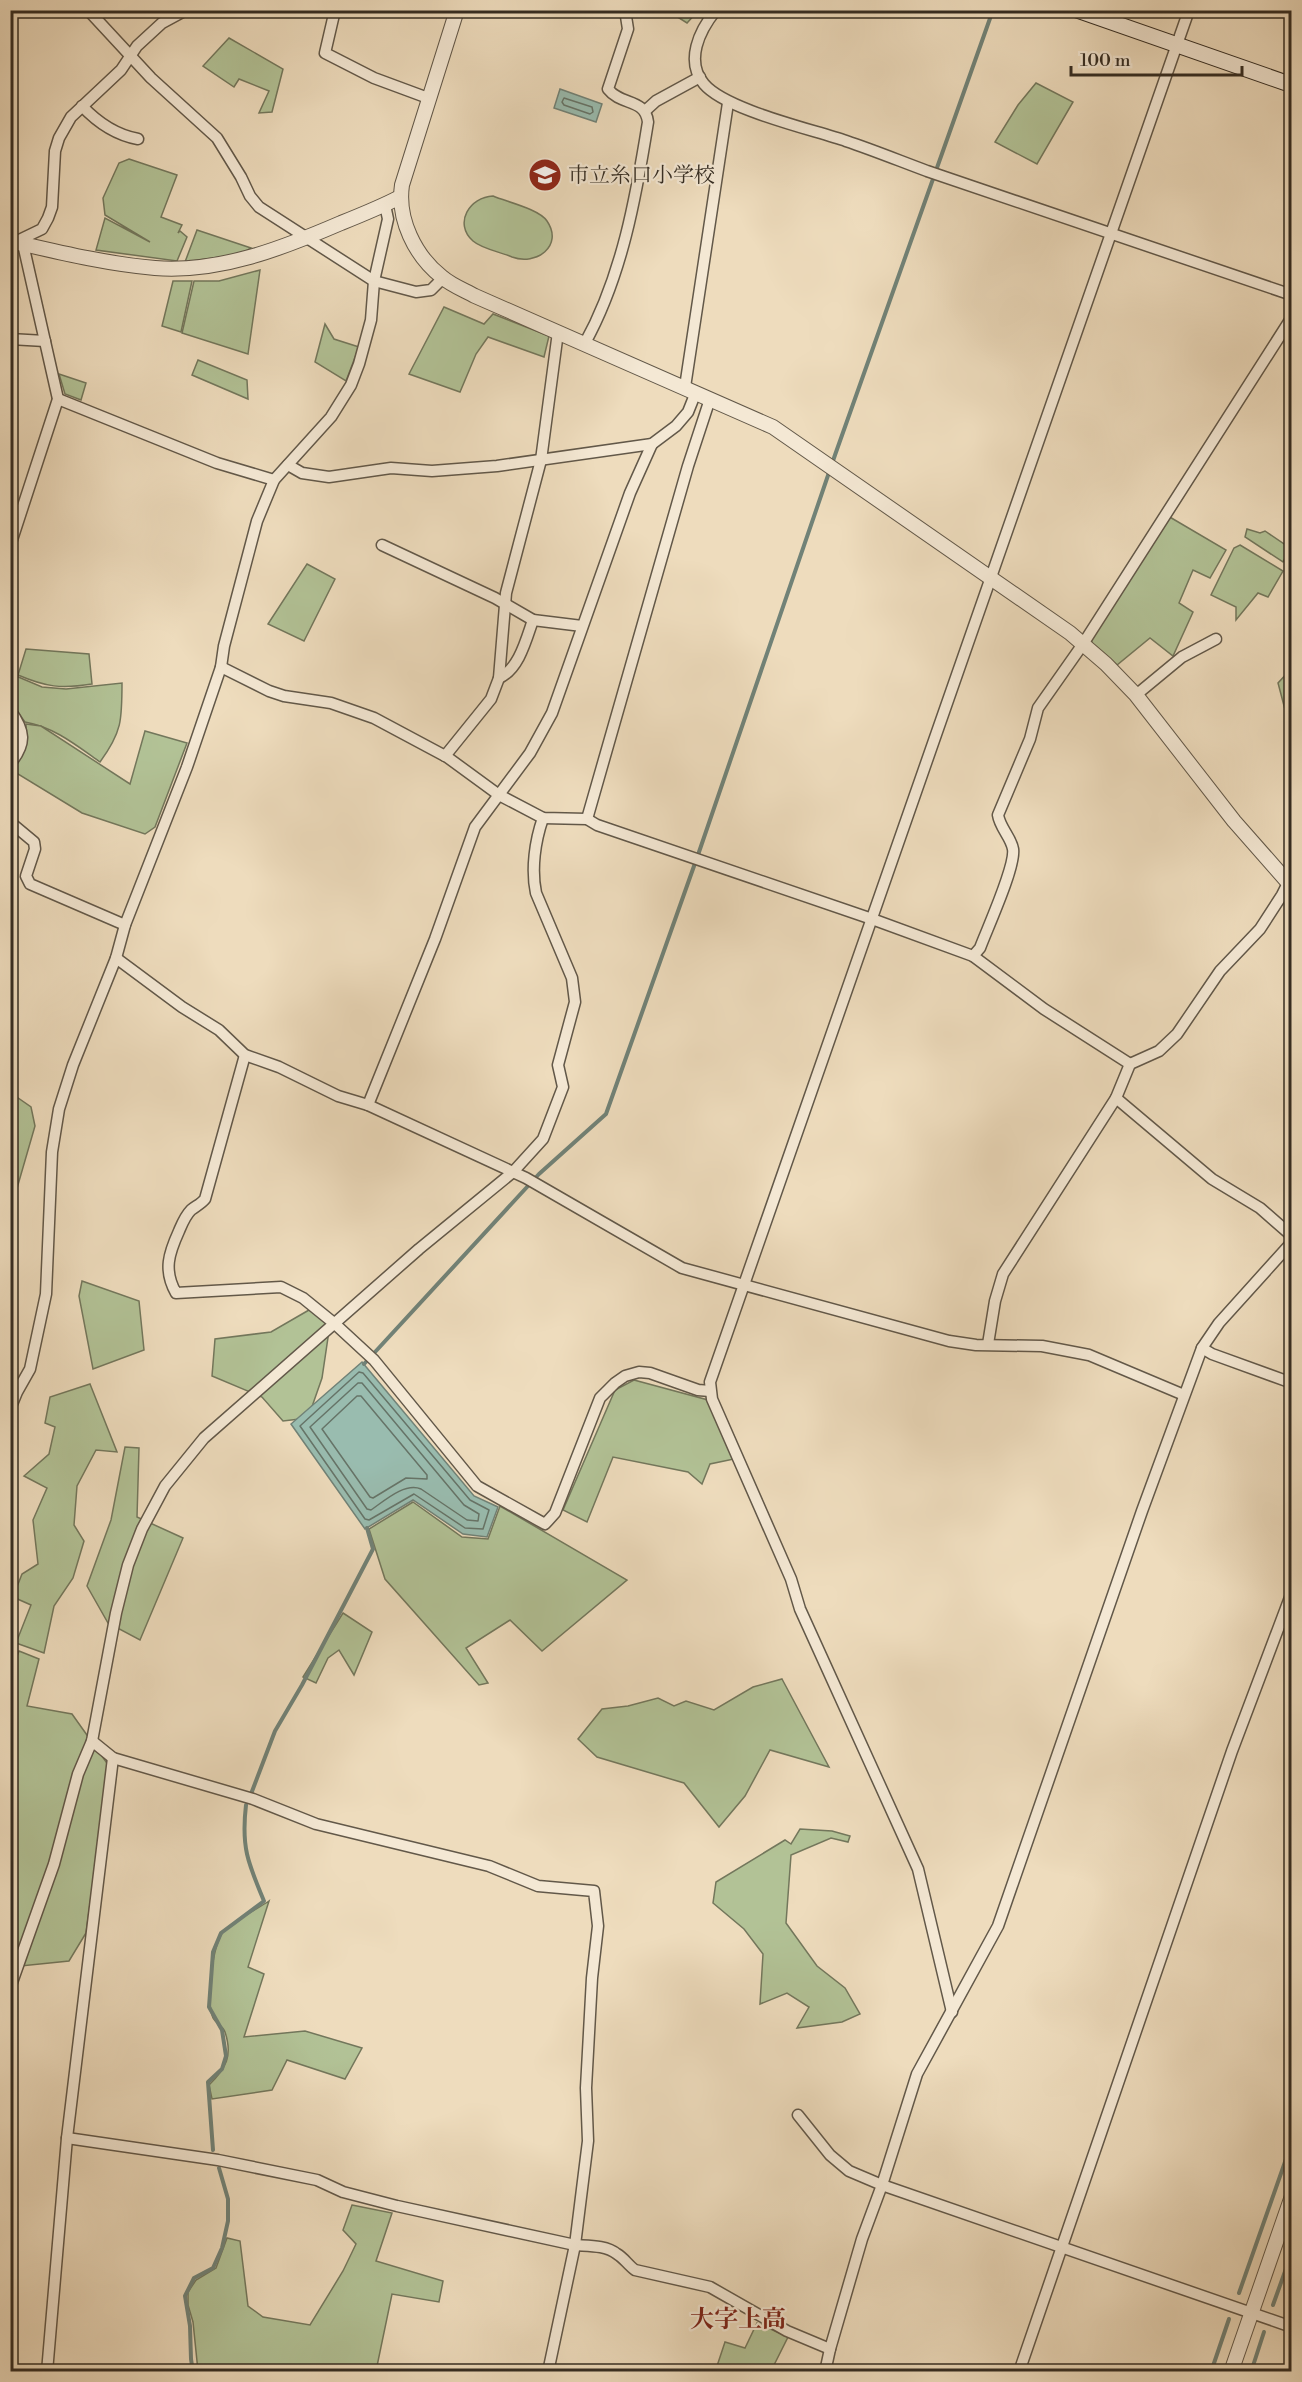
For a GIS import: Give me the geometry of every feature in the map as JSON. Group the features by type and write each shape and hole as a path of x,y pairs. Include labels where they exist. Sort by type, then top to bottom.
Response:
{"main road":[{"path":"1077,10 1292,85"}],"street":[{"path":"88,10 129,55 217,138 250,196 259,207 374,281 416,292 431,290 443,278"},
{"path":"16,242 42,229 48,218 58,138 71,117 121,70 129,55 162,23 186,10"},
{"path":"457,10 428,98 400,197 406,227 414,246 431,268 443,278 475,296 773,427 1070,633 1106,664 1136,695 1234,821 1290,882 1260,929 1220,971 1177,1035 1159,1052 1130,1064 1116,1098 1003,1274 994,1301 988,1344"},
{"path":"585,344 594,326 629,227 648,122 645,111 614,96 609,89 628,29 625,10"},
{"path":"716,10 706,22 694,58 695,67 700,77 728,103 846,141 926,171 1292,295"},
{"path":"952,2012 918,1869 800,1609 791,1579 710,1391 710,1382 1189,10"},
{"path":"333,11 325,53 374,78 428,98"},
{"path":"645,111 656,101 700,77"},
{"path":"288,465 302,473 329,477 392,468 432,471 497,466 652,444 676,426 688,412 728,103"},
{"path":"82,106 121,136 138,139"},
{"path":"16,242 147,267 189,267 242,259 308,238 400,197"},
{"path":"10,1409 14,1391 30,1369 46,1294 52,1152 59,1109 73,1065 117,958 125,925 187,767 220,667 257,521 274,480 331,417 351,385 359,364 371,320 374,281 388,219 385,205"},
{"path":"10,546 58,399 45,341 16,242"},
{"path":"973,956 980,948 1013,856 1013,848 999,824 998,815 1030,739 1038,708 1083,644 1292,317"},
{"path":"445,756 490,699 499,678 505,603 541,460 558,332"},
{"path":"10,339 45,341"},
{"path":"58,399 217,463 274,480"},
{"path":"587,819 688,466 710,399"},
{"path":"368,1105 435,939 475,827 530,753 552,712 630,493 652,444"},
{"path":"382,545 421,561 466,586 505,603 533,621 582,626"},
{"path":"499,678 507,674 520,655 533,621"},
{"path":"1136,695 1182,657 1216,639"},
{"path":"220,667 269,692 331,703 374,718 445,756 499,795 543,818 587,819 597,825 973,956 1044,1009 1130,1064"},
{"path":"10,710 21,724 23,740 19,753 10,764"},
{"path":"10,1988 54,1864 78,1774 92,1741 116,1613 128,1565 165,1486 204,1438 419,1249 513,1172 543,1139 563,1087 558,1065 575,1002 572,978 534,884 533,873 543,818"},
{"path":"10,822 34,842 35,849 26,876 30,884 125,925"},
{"path":"117,958 219,1030 245,1055 279,1067 338,1096 368,1105 526,1178 682,1268 949,1341 1042,1346 1089,1355 1184,1395"},
{"path":"245,1055 206,1199 192,1209 184,1219 167,1258 176,1293 281,1287 303,1298 371,1356 477,1486 545,1524 555,1513 600,1398 615,1383 631,1374 650,1373 698,1390 710,1391"},
{"path":"1116,1098 1212,1179 1260,1208 1292,1236"},
{"path":"825,2372 862,2239 882,2185 917,2073 998,1926 1202,1348 1234,1304 1292,1242"},
{"path":"1202,1348 1212,1354 1292,1383"},
{"path":"1019,2372 1232,1751 1292,1592"},
{"path":"92,1741 113,1758 253,1799 316,1824 489,1866 538,1886 594,1891 598,1926 592,1977 586,2094 588,2140 575,2245 548,2372"},
{"path":"47,2372 67,2138 113,1758"},
{"path":"798,2115 830,2155 849,2171 882,2185 1292,2327"},
{"path":"67,2138 218,2160 317,2180 343,2192 387,2203 575,2245 601,2247 617,2253 635,2270 710,2287 787,2331 830,2349"},
{"path":"1231,2372 1292,2196"}],"shaded area":[{"path":"668,11 698,11 687,23"},
{"path":"229,38 283,69 272,112 259,113 269,91 239,79 234,87 203,66"},
{"path":"1036,83 1073,102 1037,164 995,142 1018,105"},
{"path":"129,159 177,175 161,217 182,225 178,233 180,231 187,237 177,261 96,250 105,218 150,242 105,215 103,198 119,163"},
{"path":"493,196 530,209 547,221 552,238 545,252 530,259 521,259 486,248 473,241 464,227 467,212 477,201"},
{"path":"197,230 251,248 241,254 185,262"},
{"path":"260,270 248,354 182,333 194,281 219,281"},
{"path":"173,281 192,281 181,332 162,326"},
{"path":"444,307 484,324 493,314 549,336 544,357 488,337 476,354 460,392 409,374"},
{"path":"325,324 334,339 359,347 346,381 315,362"},
{"path":"198,360 247,380 248,399 192,375"},
{"path":"59,374 86,383 81,400 65,394"},
{"path":"1168,516 1226,550 1210,578 1193,570 1179,603 1193,612 1173,656 1150,638 1117,665 1092,643 1091,638"},
{"path":"1247,529 1260,533 1265,531 1290,548 1283,562 1245,537"},
{"path":"1240,545 1283,571 1268,597 1258,593 1236,620 1236,607 1211,595 1234,548"},
{"path":"307,564 335,579 304,641 268,624"},
{"path":"26,649 89,654 92,684 54,686 18,675"},
{"path":"1291,669 1291,723 1288,721 1278,683"},
{"path":"16,676 42,687 66,689 122,683 122,707 117,734 100,762 55,732 25,722 16,710 11,695"},
{"path":"26,724 41,726 130,784 145,731 187,743 155,827 145,834 82,813 13,771 26,741"},
{"path":"11,1093 31,1107 35,1126 11,1209"},
{"path":"82,1281 139,1301 144,1350 93,1369 79,1296"},
{"path":"309,1310 330,1324 322,1378 308,1418 283,1421 262,1397 212,1376 215,1339 271,1332"},
{"path":"634,1380 708,1400 734,1459 710,1464 702,1484 688,1472 613,1457 587,1522 563,1510 615,1390"},
{"path":"90,1384 117,1452 96,1450 77,1486 74,1525 84,1541 73,1578 54,1606 44,1653 16,1643 31,1605 13,1597 22,1574 38,1564 33,1520 47,1488 24,1476 49,1454 55,1427 45,1423 50,1397"},
{"path":"125,1447 139,1448 137,1517 183,1538 140,1640 108,1623 87,1586 111,1520"},
{"path":"413,1502 462,1537 488,1539 500,1506 627,1580 542,1651 510,1620 466,1648 488,1683 479,1685 385,1579 369,1529"},
{"path":"343,1613 372,1632 354,1675 339,1650 328,1658 316,1683 303,1677"},
{"path":"19,1651 39,1659 27,1706 72,1714 109,1766 86,1933 69,1961 11,1967 10,1675"},
{"path":"782,1679 829,1767 770,1750 745,1796 719,1827 684,1783 597,1757 578,1739 602,1709 628,1706 658,1698 674,1706 686,1701 714,1710 753,1687"},
{"path":"800,1829 832,1831 850,1836 848,1842 831,1838 791,1855 786,1923 817,1966 845,1988 860,2014 842,2022 797,2028 809,2007 787,1993 760,2004 763,1954 744,1929 713,1903 716,1882 785,1840 791,1844"},
{"path":"269,1901 248,1967 264,1974 244,2037 305,2031 362,2048 345,2079 287,2060 272,2090 212,2099 209,2085 224,2067 228,2055 225,2032 213,2018 210,2000 213,1962 219,1939 226,1929"},
{"path":"352,2205 392,2213 376,2261 443,2281 439,2302 392,2294 376,2371 198,2371 188,2292 196,2280 216,2268 227,2238 240,2241 248,2306 263,2317 310,2325 343,2271 356,2244 343,2230"},
{"path":"757,2323 788,2337 771,2371 715,2372 725,2342 745,2348"}],"water":[{"path":"560,89 602,104 596,122 554,108"},
{"path":"362,1362 474,1496 498,1507 487,1537 463,1534 413,1500 365,1529 291,1424"}],"waterway":[{"path":"364,1364 539,1174 606,1114 699,852 835,455 993,10"},
{"path":"251,1794 275,1731 302,1685 373,1549 367,1528"},
{"path":"213,2150 208,2082 222,2069 226,2056 222,2030 209,2007 213,1952 221,1933 264,1901 245,1844 246,1805"},
{"path":"1239,2293 1292,2142"},
{"path":"193,2372 190,2326 185,2296 194,2278 213,2268 222,2248 228,2221 228,2199 219,2168"},
{"path":"1273,2305 1292,2252"},
{"path":"1211,2372 1229,2319"},
{"path":"1251,2372 1264,2332"}],"place":[{"name":"市立糸口小学校","path":"545,175"}],"district":[{"name":"大字上高","path":"738,2319"}]}
